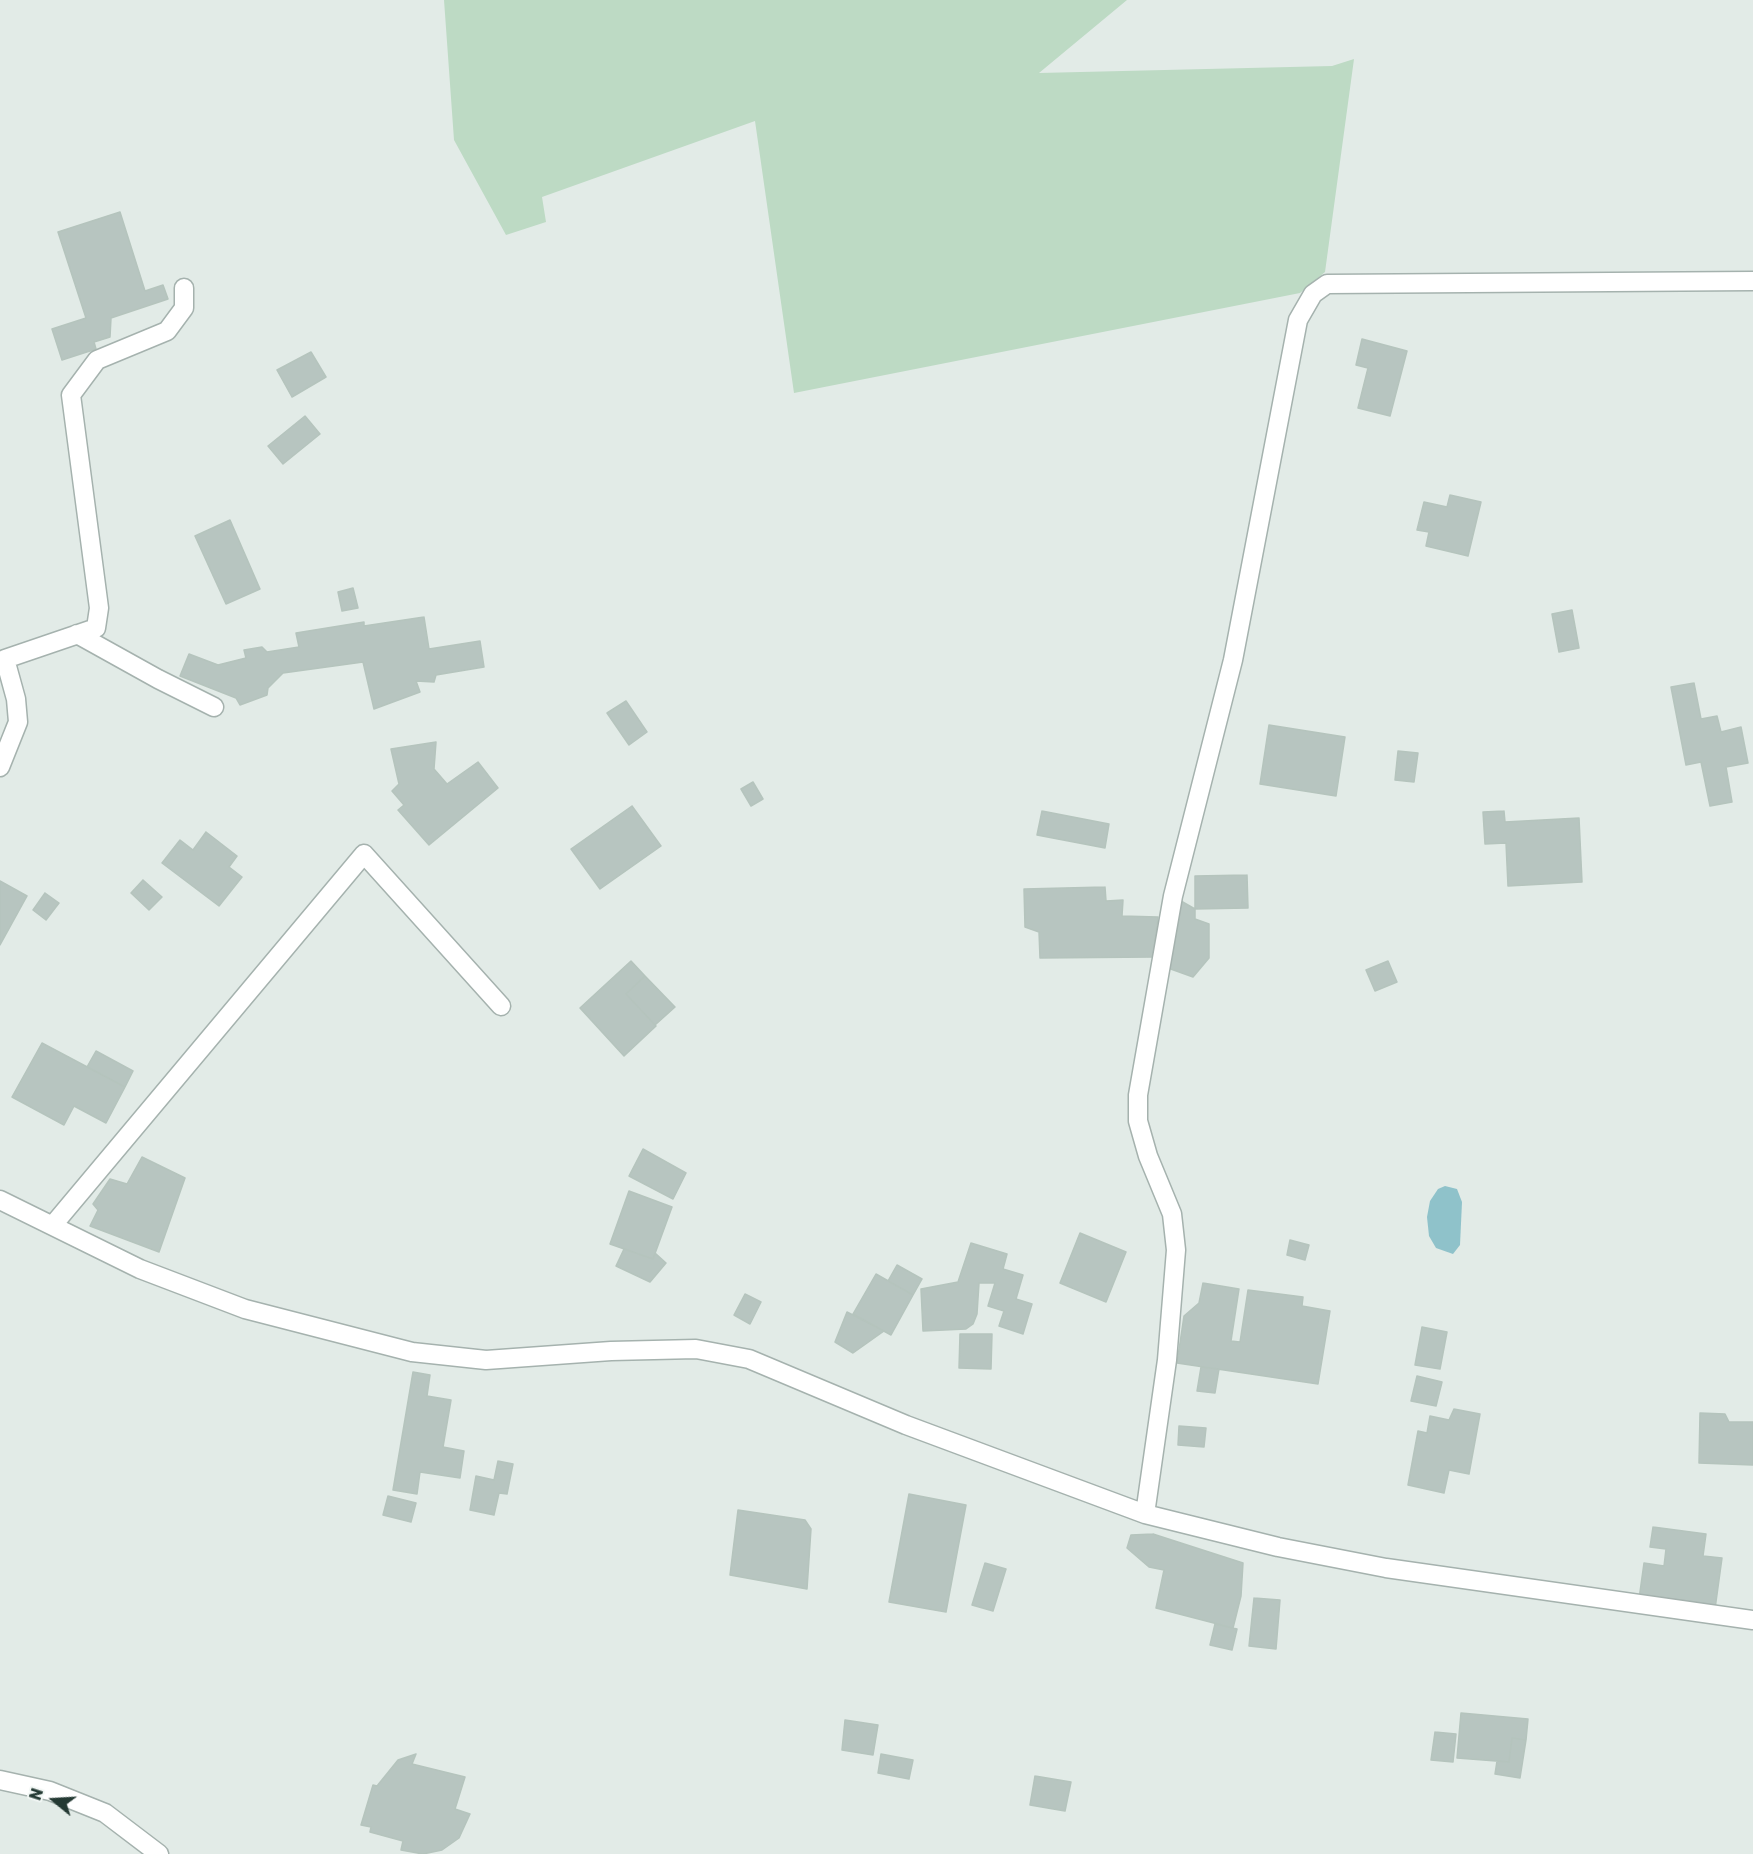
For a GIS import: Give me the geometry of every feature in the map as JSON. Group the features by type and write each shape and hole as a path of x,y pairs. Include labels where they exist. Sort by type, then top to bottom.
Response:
{"street":[{"path":"1145,1514 1167,1360 1176,1250 1172,1214 1148,1156 1138,1121 1138,1095 1173,896 1233,660 1298,320 1313,294 1327,284 1753,280"},
{"path":"0,767 18,722 16,699 5,659 96,628 99,608 71,395 97,360 167,331 184,308 184,288"},
{"path":"77,634 158,679 214,706"},
{"path":"52,1225 364,854 501,1006"},
{"path":"0,1200 140,1269 245,1309 412,1352 486,1360 611,1351 696,1349 749,1359 917,1429 1145,1514 1278,1547 1386,1568 1753,1620"},
{"path":"0,1780 50,1791 105,1813 159,1854"}],"green space":[{"path":"444,0 1127,0 1039,73 1332,66 1354,59 1325,272 1300,293 794,393 755,121 542,197 546,222 506,235 454,140"}],"water":[{"path":"1445,1186 1457,1189 1462,1202 1460,1245 1453,1254 1436,1248 1429,1236 1427,1217 1430,1201 1438,1189"}],"building":[{"path":"120,212 145,291 163,285 168,299 111,318 110,337 94,342 96,349 62,360 52,329 86,318 58,232"},
{"path":"1362,339 1407,351 1390,416 1358,408 1368,368 1356,365"},
{"path":"311,352 326,377 292,397 277,370"},
{"path":"305,416 320,434 283,464 268,446"},
{"path":"1450,495 1481,502 1468,556 1426,546 1429,532 1417,530 1424,502 1447,507"},
{"path":"230,520 260,589 226,604 195,536"},
{"path":"353,588 358,608 342,611 338,592"},
{"path":"1572,610 1579,648 1559,652 1552,614"},
{"path":"424,617 429,649 480,641 484,667 436,675 434,682 416,681 420,692 374,709 363,662 283,673 268,688 267,695 240,705 236,698 180,676 189,654 218,665 246,658 244,650 262,647 267,652 299,647 296,633 364,622 364,626"},
{"path":"1694,683 1701,719 1717,716 1721,732 1741,727 1748,763 1726,767 1732,802 1710,806 1701,762 1686,765 1671,687"},
{"path":"626,701 647,732 629,745 607,713"},
{"path":"1269,725 1345,737 1336,796 1260,784"},
{"path":"436,742 434,769 447,784 478,762 498,788 429,845 398,810 404,805 392,791 399,784 391,749"},
{"path":"1398,751 1418,753 1414,782 1395,780"},
{"path":"753,782 763,799 751,806 741,789"},
{"path":"632,806 661,846 600,889 571,849"},
{"path":"1042,811 1109,824 1105,848 1037,835"},
{"path":"1504,811 1505,822 1579,818 1582,882 1508,886 1506,843 1485,844 1483,812"},
{"path":"206,832 237,856 229,867 242,877 219,906 162,863 180,840 193,850"},
{"path":"1247,875 1248,908 1195,909 1195,876"},
{"path":"143,880 162,897 149,910 131,893"},
{"path":"0,881 27,896 0,945"},
{"path":"1105,887 1106,901 1123,900 1122,916 1158,917 1153,957 1040,958 1039,932 1025,927 1024,889"},
{"path":"45,893 59,903 46,920 33,910"},
{"path":"1181,901 1195,909 1195,919 1209,924 1209,958 1193,977 1168,968"},
{"path":"631,961 645,976 626,994 656,1026 624,1056 580,1008"},
{"path":"1388,961 1397,982 1375,991 1366,970"},
{"path":"645,976 675,1007 655,1025 626,994"},
{"path":"42,1043 125,1087 106,1123 74,1106 64,1125 12,1097"},
{"path":"96,1051 133,1071 125,1087 87,1067"},
{"path":"643,1149 686,1173 673,1199 629,1176"},
{"path":"142,1157 185,1178 159,1252 90,1226 98,1210 93,1204 110,1179 127,1184"},
{"path":"629,1191 672,1207 653,1259 610,1244"},
{"path":"1080,1233 1126,1252 1106,1302 1060,1283"},
{"path":"1290,1240 1309,1245 1305,1260 1287,1255"},
{"path":"971,1243 1007,1254 1003,1269 1023,1275 1016,1299 1032,1304 1023,1334 999,1326 1004,1311 988,1306 995,1283 979,1283 977,1314 973,1324 966,1329 923,1331 921,1289 958,1282"},
{"path":"624,1249 653,1259 655,1253 666,1263 650,1282 616,1266"},
{"path":"897,1265 922,1279 913,1295 888,1281"},
{"path":"876,1274 913,1295 891,1335 853,1314"},
{"path":"1203,1283 1239,1289 1231,1341 1240,1342 1248,1290 1303,1297 1302,1306 1330,1311 1318,1384 1177,1363 1184,1316 1199,1303"},
{"path":"745,1294 761,1302 750,1324 734,1315"},
{"path":"847,1312 884,1331 853,1353 835,1342"},
{"path":"1422,1327 1447,1332 1440,1369 1415,1365"},
{"path":"960,1334 992,1334 991,1369 959,1368"},
{"path":"1201,1367 1219,1369 1215,1393 1197,1391"},
{"path":"413,1372 430,1375 427,1396 451,1400 443,1447 464,1451 460,1478 420,1472 417,1494 393,1490"},
{"path":"1417,1376 1442,1382 1436,1406 1411,1401"},
{"path":"1454,1409 1480,1414 1469,1474 1449,1470 1444,1493 1408,1485 1418,1431 1427,1433 1430,1416 1449,1420"},
{"path":"1700,1413 1725,1414 1729,1422 1753,1422 1753,1465 1699,1463"},
{"path":"1179,1426 1206,1428 1204,1447 1178,1445"},
{"path":"498,1461 513,1464 507,1494 499,1493 494,1515 470,1510 476,1476 494,1480"},
{"path":"909,1494 966,1505 946,1612 889,1602"},
{"path":"388,1496 416,1503 411,1522 383,1515"},
{"path":"738,1510 805,1520 811,1529 807,1589 730,1575"},
{"path":"1653,1527 1706,1534 1703,1556 1722,1558 1715,1609 1639,1599 1644,1563 1664,1566 1666,1549 1650,1547"},
{"path":"1153,1534 1243,1563 1241,1596 1233,1628 1156,1608 1164,1570 1149,1567 1127,1548 1131,1535"},
{"path":"985,1563 1006,1569 993,1611 972,1605"},
{"path":"1254,1598 1280,1600 1276,1649 1249,1646"},
{"path":"1215,1624 1237,1629 1232,1650 1210,1645"},
{"path":"1461,1713 1528,1719 1526,1740 1512,1738 1509,1762 1457,1758"},
{"path":"845,1720 878,1725 873,1755 842,1750"},
{"path":"1435,1732 1456,1734 1453,1762 1431,1760"},
{"path":"1512,1738 1526,1740 1520,1778 1495,1774 1497,1761 1509,1762"},
{"path":"416,1754 412,1764 465,1777 455,1809 470,1814 459,1838 442,1850 423,1854 401,1850 403,1841 370,1832 371,1827 361,1825 373,1785 377,1786 398,1760"},
{"path":"881,1754 913,1760 909,1779 878,1773"},
{"path":"1035,1776 1071,1782 1065,1811 1030,1805"}]}
